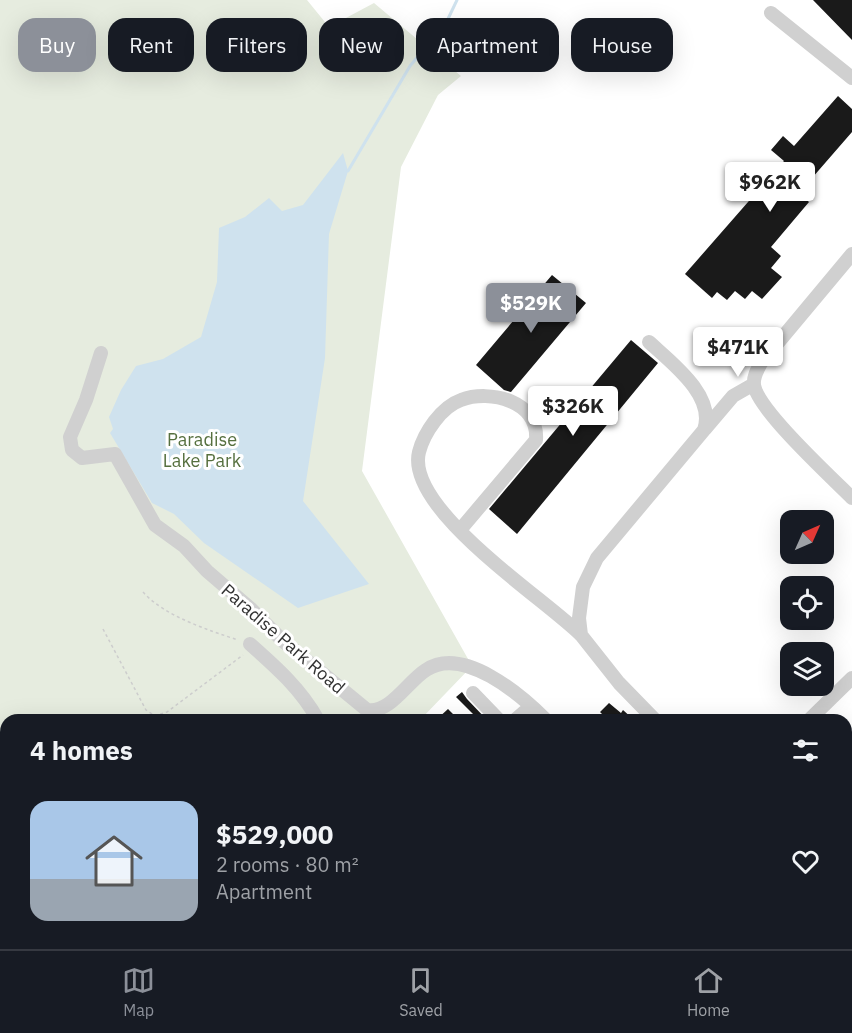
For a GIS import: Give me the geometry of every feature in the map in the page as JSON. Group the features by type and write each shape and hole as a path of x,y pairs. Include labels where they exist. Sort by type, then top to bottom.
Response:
{"street":[{"path":"771,13 852,78"},
{"path":"852,254 761,363 754,376 754,384 763,405 852,498"},
{"path":"649,342 703,401 708,414 704,430"},
{"name":"Paradise Park Road","path":"101,353 86,400 70,437 70,446 82,458 116,454 155,525 184,546 207,571 283,641 311,662 370,714"},
{"path":"581,635 579,618 583,587 597,558 733,396 754,384"},
{"path":"460,530 536,440 537,431 531,420 518,404 507,398 495,396 460,400 442,413 422,439 418,456 419,472 432,499 460,530 483,554 581,635 620,683 649,714"},
{"path":"252,645 302,694 314,714"},
{"name":"Paradise Park Road","path":"375,714 426,670 446,664 472,666 502,684 539,714"},
{"path":"815,714 852,678"},
{"path":"473,693 493,714"},
{"path":"522,714 530,707"}],"path":[{"path":"143,592 155,606 169,613 252,645"},
{"path":"103,629 146,710 152,714"},
{"path":"159,714 175,706 252,645"}],"green space":[{"name":"Paradise Lake Park","path":"0,0 307,0 322,18 319,18 319,72 404,72 404,28 416,38 416,72 456,72 461,76 438,95 401,167 362,471 472,666 426,714 0,714"},
{"name":"Paradise Lake Park","path":"374,3 392,18 346,18"}],"water":[{"path":"343,153 348,171 329,234 325,358 303,501 369,584 298,608 204,543 174,514 152,503 110,433 113,429 109,417 121,390 136,366 163,359 201,337 217,282 219,228 245,217 269,198 282,211 303,205"}],"building":[{"path":"813,0 852,0 852,40"},
{"path":"838,96 852,109 852,132 799,193 809,202 771,247 781,256 771,268 782,277 762,299 752,291 745,299 735,291 727,300 717,292 712,298 685,274 784,161 771,150 783,136 794,146"},
{"path":"552,275 586,303 511,392 504,390 476,365"},
{"path":"631,340 658,363 517,534 489,509"},
{"path":"462,692 481,714 473,714 456,697"},
{"path":"609,703 621,713 623,710 627,714 602,714 600,712"},
{"path":"448,709 453,714 443,714"}],"waterway":[{"path":"348,171 410,66 446,23 457,0"}]}
